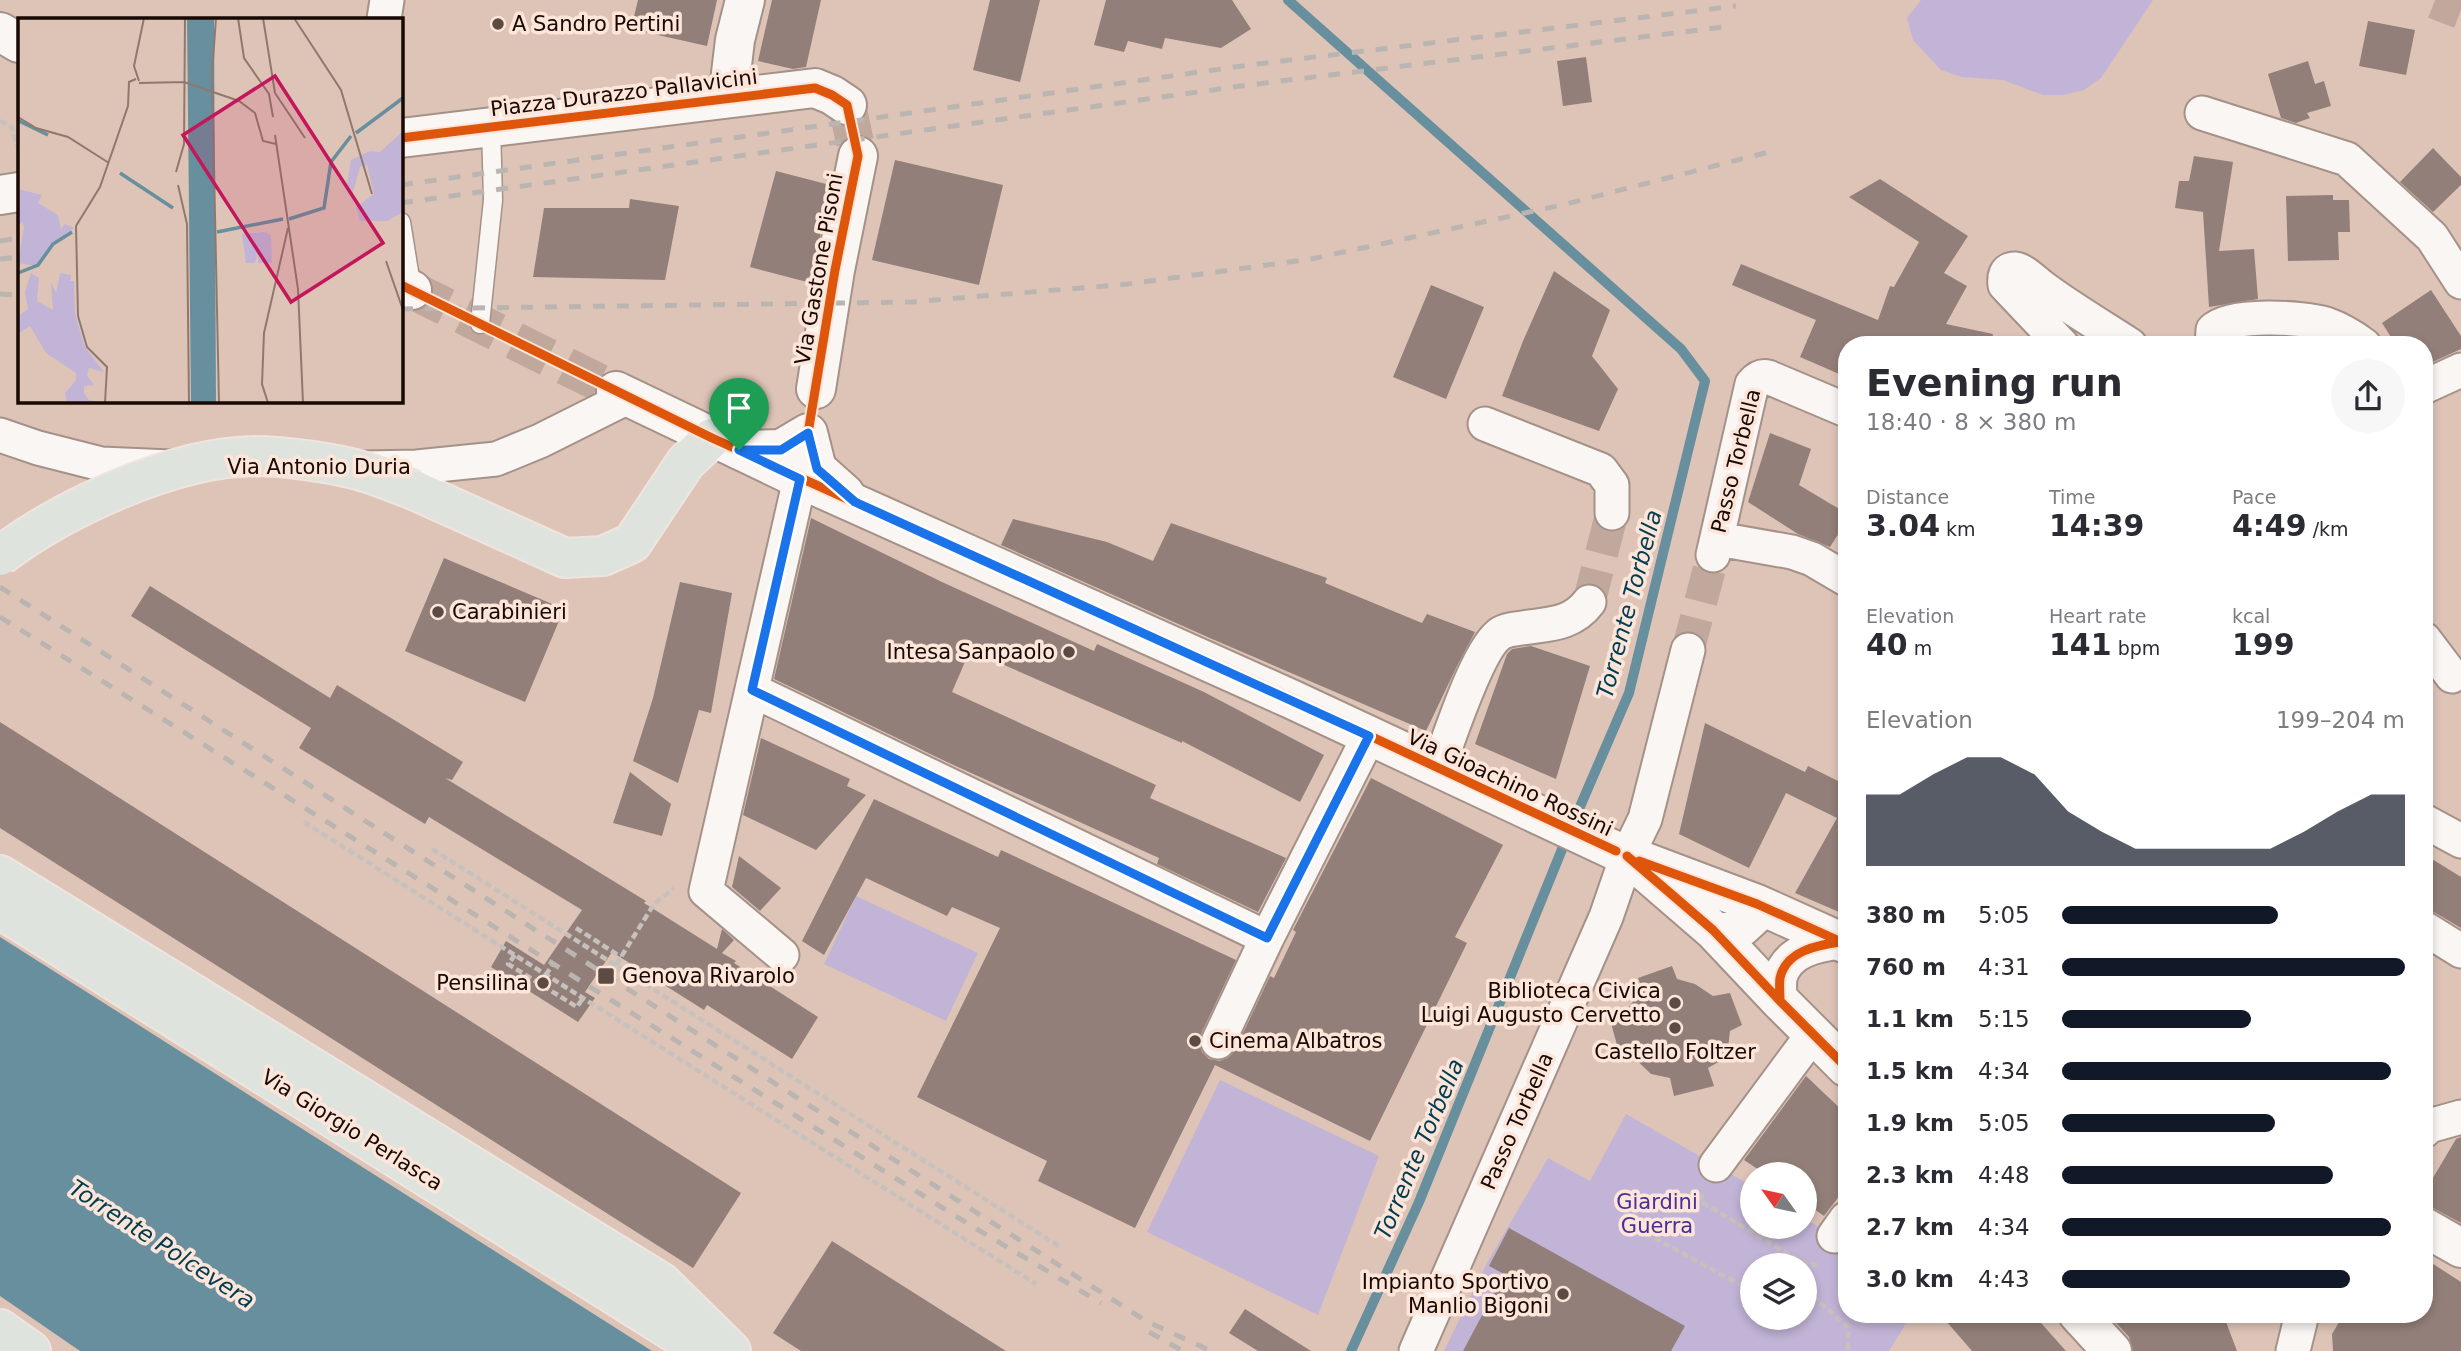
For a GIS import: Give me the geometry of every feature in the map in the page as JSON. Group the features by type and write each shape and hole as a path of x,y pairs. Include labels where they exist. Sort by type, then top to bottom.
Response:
{"main road":[{"path":"728,98 735,40 745,0"},
{"path":"0,32 18,42"},
{"name":"Piazza Durazzo Pallavicini","path":"402,138 815,88 847,105"},
{"name":"Via Gastone Pisoni","path":"816,389 835,270 858,156"},
{"path":"0,195 18,192"},
{"name":"Via Gioachino Rossini","path":"622,394 800,479 1369,736 1621,854"},
{"path":"0,556 24,538 90,501 130,485 212,460 254,456 294,459 363,471 414,490 565,558 603,556 632,543 686,462 725,444 781,450 808,433 817,469 855,502"},
{"path":"1621,854 1757,904 1838,940"},
{"path":"1621,854 1713,930 1838,1059"},
{"path":"0,875 662,1283 731,1351"},
{"name":"Via Giorgio Perlasca","path":"0,909 704,1351"},
{"path":"2433,1232 2461,1248"},
{"path":"2086,1323 2109,1350"},
{"path":"0,1329 31,1351"}],"street":[{"path":"384,18 387,0"},
{"path":"2202,113 2339,155 2354,163 2432,237 2461,282"},
{"path":"2054,336 2006,285 2004,278 2007,272 2014,269 2021,271 2116,336"},
{"path":"2213,336 2213,330 2219,324 2235,320 2270,320 2310,321 2340,330 2350,336"},
{"path":"2433,383 2461,370"},
{"name":"Passo Torbella","path":"1838,407 1768,377 1755,380 1715,547 1792,552 1812,559 1838,574"},
{"name":"Via Antonio Duria","path":"0,435 101,464 267,469 417,467 496,458 540,441 622,394"},
{"path":"1485,424 1601,470 1612,485 1612,513"},
{"path":"782,955 706,891 800,479"},
{"path":"1438,768 1482,657 1494,640 1510,629 1567,622 1581,613 1589,602"},
{"name":"Passo Torbella","path":"1416,1351 1606,917 1621,854 1644,819 1688,650"},
{"path":"2433,651 2452,676"},
{"path":"752,690 1267,938"},
{"path":"1218,1042 1369,736"},
{"path":"2433,826 2461,841"},
{"path":"1713,930 1743,929 1755,918 1757,904"},
{"path":"2433,934 2461,951"},
{"path":"1780,1001 1780,976 1793,957 1810,947 1838,944"},
{"path":"1716,1165 1813,1034"},
{"path":"2433,1125 2461,1117"},
{"path":"2292,1351 2298,1323"}],"lane":[{"path":"480,324 493,200 491,126"},
{"path":"402,235 406,288"}],"path":[{"path":"0,121 12,127 18,149"},
{"path":"304,822 1036,1283"},
{"path":"432,849 1062,1248"},
{"path":"616,965 654,904"},
{"path":"576,928 621,957"},
{"path":"514,955 508,964 540,984 577,1007 583,998"},
{"path":"625,971 631,963"},
{"path":"540,984 553,964"},
{"path":"1716,1165 1700,1201 1787,1253"},
{"path":"1645,1233 1740,1284"},
{"path":"1817,1265 1829,1266 1837,1258 1838,1248"},
{"path":"1817,1300 1838,1318"},
{"path":"1843,1323 1848,1327 1848,1351"}],"green space":[{"path":"1921,0 2153,0 2101,78 2084,90 2063,95 2043,95 2003,80 1961,77 1941,70 1913,40 1907,18"},
{"path":"856,896 978,953 946,1021 824,964"},
{"path":"1220,1080 1379,1156 1318,1315 1147,1232"},
{"name":"Giardini Guerra","path":"1626,1114 1740,1179 1740,1239 1817,1239 1817,1226 1838,1239 1838,1323 1906,1323 1889,1351 1444,1351 1487,1263 1548,1158 1590,1181"}],"water":[{"name":"Torrente Polcevera","path":"0,937 652,1351 80,1351 0,1296"}],"building":[{"path":"638,0 717,0 707,46 631,29"},
{"path":"772,0 821,0 806,67 793,69 758,61"},
{"path":"990,0 1040,0 1020,82 973,70"},
{"path":"1106,0 1232,0 1251,29 1221,48 1165,38 1162,49 1128,41 1124,52 1094,45"},
{"path":"2368,21 2415,30 2406,75 2359,66"},
{"path":"1586,57 1592,102 1563,106 1557,61"},
{"path":"2308,61 2315,84 2324,81 2331,106 2307,113 2310,118 2296,123 2281,118 2268,74"},
{"path":"2433,148 2461,177 2461,185 2433,212 2400,182"},
{"path":"2194,156 2233,162 2219,251 2254,249 2258,299 2209,307 2203,212 2175,208 2179,181 2189,181"},
{"path":"895,160 1003,185 979,285 872,260"},
{"path":"776,171 830,185 811,283 750,267"},
{"path":"1880,179 1968,236 1944,273 1967,286 1946,324 1993,336 1838,336 1838,374 1800,357 1816,320 1732,285 1741,264 1878,320 1890,286 1894,287 1919,242 1849,197"},
{"path":"2333,195 2333,200 2349,200 2350,232 2338,232 2339,260 2288,261 2286,196"},
{"path":"630,199 679,206 665,280 533,277 544,208 629,208"},
{"path":"1554,271 1610,310 1592,356 1618,389 1599,431 1502,396"},
{"path":"1431,285 1484,307 1446,399 1393,377"},
{"path":"2431,290 2461,336 2461,349 2433,362 2433,336 2390,336 2382,323"},
{"path":"1770,433 1811,449 1799,485 1838,508 1838,534 1830,547 1798,534 1748,502"},
{"path":"811,518 942,582 1094,651 1097,644 1204,692 1324,755 1300,802 1182,741 970,650 952,692 1156,785 1150,798 1286,858 1258,912 1157,864 1159,858 949,763 774,679"},
{"path":"1013,519 1107,542 1153,561 1171,523 1327,578 1325,583 1422,623 1427,614 1475,632 1426,731 1001,545"},
{"path":"444,558 564,609 525,702 405,651"},
{"path":"680,582 732,593 711,713 699,710 678,783 633,761 653,698"},
{"path":"150,586 330,698 337,685 463,762 452,780 445,778 646,901 644,903 717,949 722,929 734,940 722,953 818,1017 792,1059 707,1005 704,1010 612,952 585,992 595,998 578,1022 491,967 506,941 544,965 582,910 429,817 425,824 299,748 311,728 131,616"},
{"path":"1531,646 1590,666 1556,779 1475,744 1507,654 1512,649"},
{"path":"0,722 741,1193 693,1268 0,828"},
{"path":"1705,723 1805,772 1808,766 1838,781 1838,912 1795,893 1837,818 1786,793 1749,868 1679,834"},
{"path":"761,738 850,779 847,786 866,795 816,850 743,815"},
{"path":"630,772 671,804 662,836 613,823"},
{"path":"1371,778 1503,845 1455,937 1467,943 1370,1141 1215,1065 1135,1228 1038,1181 1047,1161 917,1097 1000,928 952,907 947,916 866,878 824,955 802,941 874,799 998,857 1001,850 1236,960 1199,1043 1202,1052 1209,1059 1220,1061 1235,1050 1270,976 1274,978 1296,932 1293,930"},
{"path":"739,856 781,888 760,911 732,887"},
{"path":"2433,860 2461,877 2461,928 2434,912"},
{"name":"Castello Foltzer","path":"1672,966 1677,979 1695,984 1713,996 1730,993 1742,1025 1730,1031 1728,1048 1720,1061 1708,1068 1714,1086 1674,1096 1670,1078 1651,1074 1629,1053 1620,1056 1611,1023 1626,1019 1629,1007 1642,988 1638,978"},
{"path":"1806,1076 1838,1106 1838,1198 1824,1216 1817,1211 1817,1162 1744,1160"},
{"path":"2461,1137 2461,1223 2433,1208 2433,1178 2456,1139"},
{"name":"Impianto Sportivo Manlio Bigoni","path":"1509,1228 1685,1326 1671,1351 1463,1351 1504,1274 1489,1266"},
{"path":"832,1241 1006,1351 801,1351 773,1333"},
{"path":"2433,1264 2461,1282 2461,1351 2333,1351 2332,1334 2339,1323 2433,1323"},
{"path":"1245,1309 1311,1351 1258,1351 1229,1333"},
{"path":"1948,1323 2041,1323 2066,1351 1972,1351"},
{"path":"2116,1323 2226,1323 2237,1351 2133,1351 2129,1337"}],"waterway":[{"name":"Torrente Torbella","path":"1288,0 1681,349 1705,381 1629,693 1573,823"},
{"name":"Torrente Torbella","path":"1351,1351 1419,1202 1567,837"}],"tunnel":[{"path":"2435,0 2461,10"},
{"path":"847,105 858,156"},
{"path":"412,290 616,391"},
{"path":"1589,602 1612,513"},
{"path":"1688,650 1713,555"}],"railway":[{"path":"402,185 1249,65 1736,6"},
{"path":"402,203 1248,85 1732,26"},
{"path":"402,309 912,302 1128,284 1311,259 1562,205 1769,152"},
{"path":"0,241 18,238"},
{"path":"0,259 18,257"},
{"path":"0,294 18,295"},
{"path":"0,587 1146,1321 1211,1351"},
{"path":"0,617 970,1225 1101,1303"},
{"path":"1149,1332 1183,1351"}],"cycle path":[{"path":"402,138 815,88 847,105 858,156 835,270 808,433 817,469 841,491"},
{"path":"402,285 712,438 1291,699 1616,851"},
{"path":"1627,856 1713,930 1838,1059"},
{"path":"1639,861 1757,904 1838,940"},
{"path":"1780,1001 1780,978 1789,961 1804,951 1838,942"}],"place":[{"name":"A Sandro Pertini","path":"498,24"},
{"name":"Carabinieri","path":"438,612"},
{"name":"Intesa Sanpaolo","path":"1069,652"},
{"name":"Genova Rivarolo","path":"606,976"},
{"name":"Pensilina","path":"543,983"},
{"name":"Biblioteca Civica Luigi Augusto Cervetto","path":"1675,1003"},
{"name":"Castello Foltzer","path":"1675,1028"},
{"name":"Cinema Albatros","path":"1195,1041"},
{"name":"Impianto Sportivo Manlio Bigoni","path":"1563,1294"}],"route":[{"path":"808,433 817,469 855,502 1369,736 1267,938 752,690 800,479 739,450 781,450 808,433"}]}
